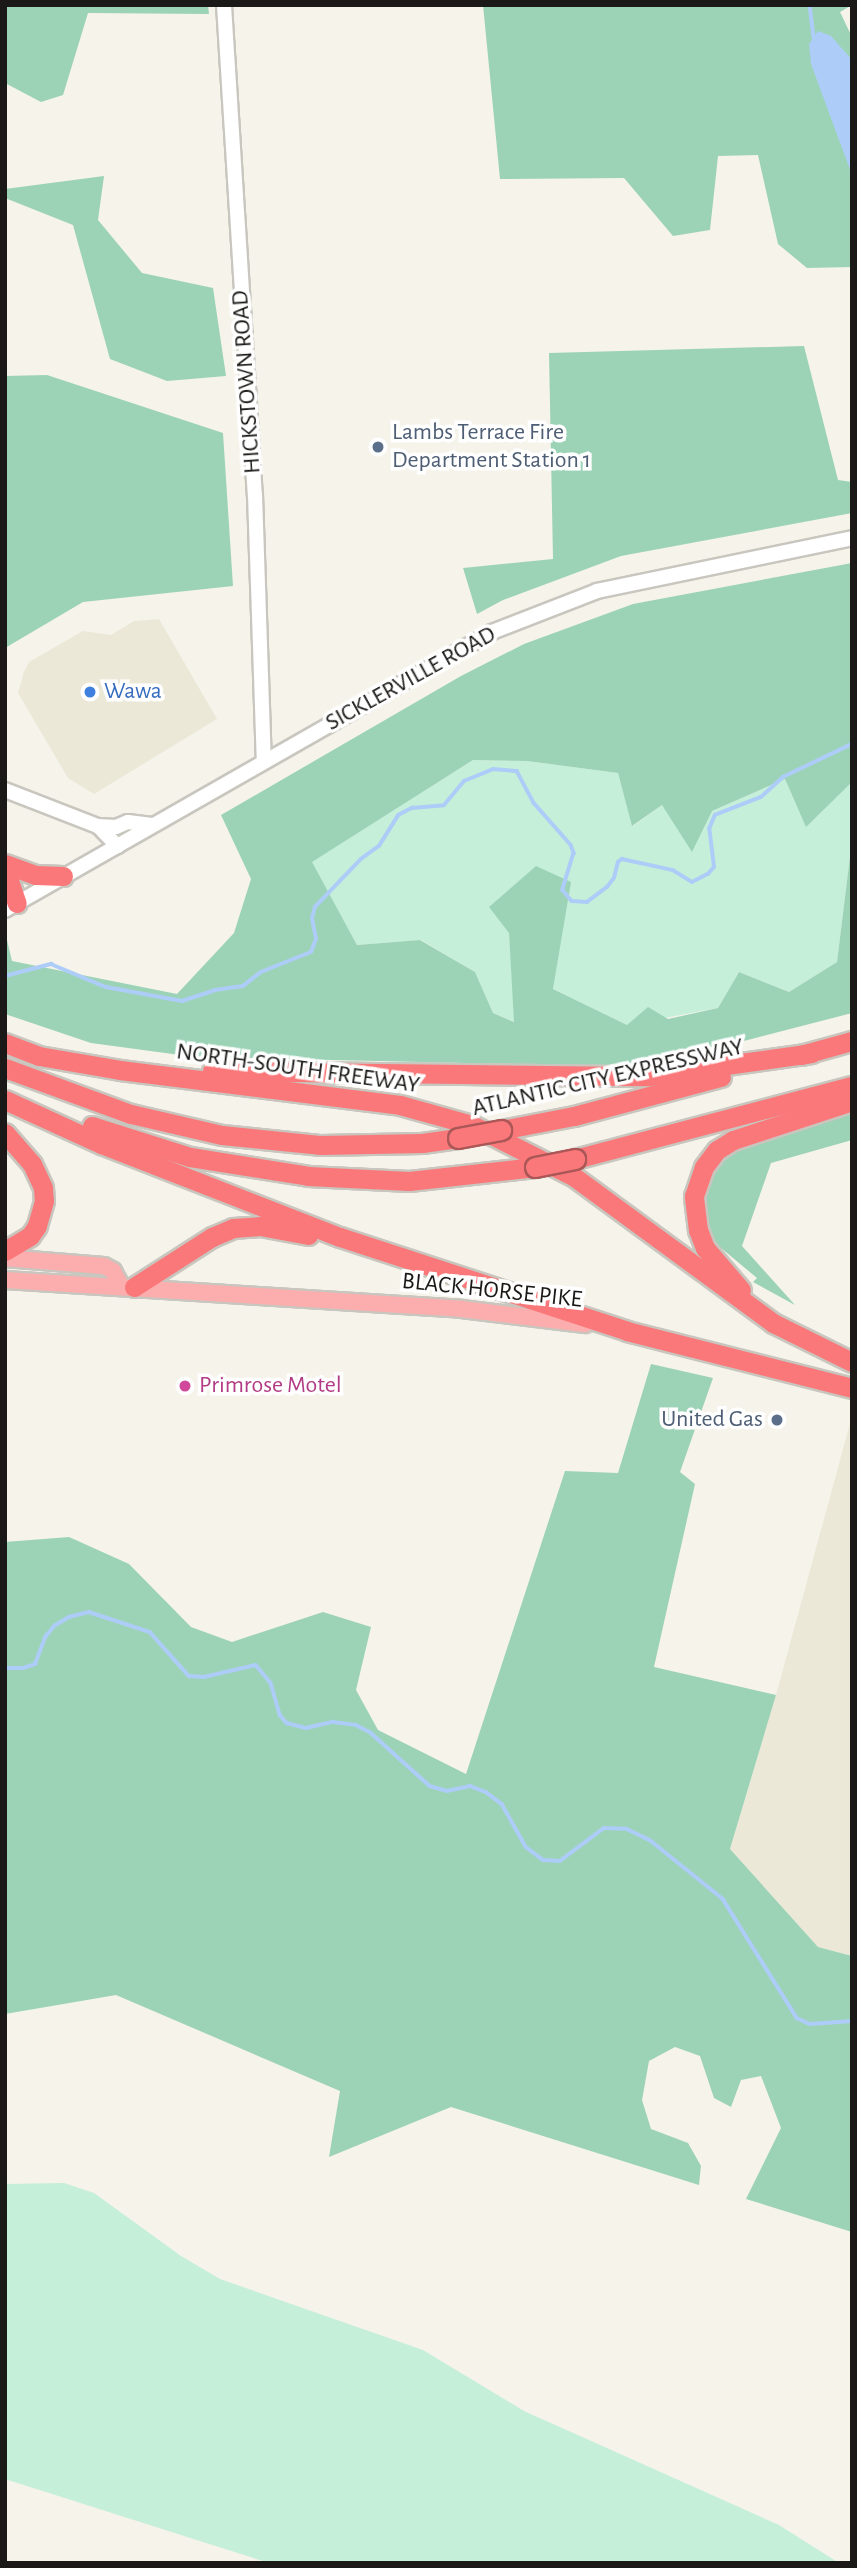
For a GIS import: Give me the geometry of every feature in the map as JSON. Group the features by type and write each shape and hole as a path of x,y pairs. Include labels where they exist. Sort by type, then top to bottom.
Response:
{"highway":[{"path":"11,907 5,867 36,875 63,876"},
{"name":"ATLANTIC CITY EXPRESSWAY","path":"5,1068 131,1114 222,1136 321,1145 422,1143 574,1116 852,1041"},
{"name":"NORTH-SOUTH FREEWAY","path":"5,1043 39,1056 138,1072 400,1105 472,1125 573,1176 773,1324 852,1362"},
{"path":"138,1072 648,1076 811,1053"},
{"path":"5,1095 148,1145 253,1169 396,1181 535,1167 575,1159 852,1086"},
{"path":"5,1100 101,1144 340,1237 627,1331"},
{"path":"773,1324 705,1248 694,1212 697,1184 717,1150 733,1140 852,1101"},
{"path":"5,1133 32,1164 43,1188 44,1201 37,1226 30,1236 5,1251"},
{"path":"127,1286 212,1237 233,1228 260,1226 405,1259"},
{"name":"BLACK HORSE PIKE","path":"627,1331 852,1388"},
{"path":"821,1381 852,1403"}],"main road":[{"name":"HICKSTOWN ROAD","path":"224,5 255,495 264,760"},
{"name":"SICKLERVILLE ROAD","path":"11,907 492,632 572,600 656,576 852,538"},
{"path":"5,790 98,826 116,827 128,822 152,825"},
{"path":"98,826 117,846"},
{"path":"5,1258 104,1266 113,1271 127,1286"},
{"name":"BLACK HORSE PIKE","path":"5,1280 461,1309 627,1331"}],"shaded area":[{"name":"Wawa","path":"159,619 217,719 94,794 68,778 18,693 24,672 29,662 83,631 111,635 134,621"},
{"path":"852,1416 852,1956 818,1947 730,1849 776,1695"}],"green space":[{"path":"5,5 208,5 209,14 88,13 63,95 41,102 5,83"},
{"path":"483,5 852,5 840,12 852,37 852,267 807,268 778,244 758,155 718,156 710,230 673,236 624,178 500,179"},
{"path":"104,176 98,220 142,273 213,288 226,376 167,381 110,359 73,225 5,198 5,189"},
{"path":"804,346 838,480 852,482 852,513 621,556 503,600 477,614 463,568 553,559 549,353"},
{"path":"47,375 223,433 233,586 83,602 5,648 5,376"},
{"path":"852,563 852,782 806,827 785,779 712,811 692,852 662,805 632,826 618,773 527,761 473,760 312,862 357,945 420,940 475,972 493,1013 514,1022 509,933 489,907 536,866 571,882 553,989 627,1025 648,1007 668,1019 718,1008 739,972 789,992 837,962 852,840 852,1013 644,1067 195,1057 91,1043 5,1014 7,940 12,961 177,994 234,933 251,879 221,815 461,676 524,644 633,604"},
{"path":"473,760 527,761 618,773 633,826 662,805 712,811 785,779 806,826 852,782 852,840 837,962 789,992 739,972 718,1008 627,1025 553,989 570,882 509,932 515,1022 493,1013 475,972 421,940 357,945 311,862"},
{"path":"852,1109 852,1140 771,1163 742,1246 795,1305 753,1282 757,1278 709,1238 704,1187 730,1150"},
{"path":"651,1364 713,1378 680,1472 695,1484 654,1667 776,1695 730,1849 818,1947 852,1956 852,2232 746,2199 781,2128 761,2076 741,2080 731,2107 714,2098 700,2056 675,2047 649,2061 642,2100 651,2129 688,2143 701,2166 699,2185 451,2107 329,2157 340,2091 116,1995 5,2014 5,1542 69,1537 129,1564 191,1627 232,1642 323,1612 371,1627 356,1690 378,1730 466,1774 565,1471 618,1473"},
{"path":"64,2183 94,2193 181,2256 220,2279 423,2350 524,2411 779,2525 839,2563 269,2563 5,2479 5,2184"}],"water":[{"path":"818,31 831,36 852,60 852,175 811,64 809,44"}],"waterway":[{"path":"810,5 814,38"},
{"path":"5,976 51,964 106,987 182,1001 215,990 243,986 261,972 311,952 316,939 312,918 315,907 361,859 379,846 398,815 412,808 444,805 464,781 493,769 517,771 534,803 571,845 574,853 563,890 572,901 587,902 607,887 614,878 618,862 622,859 673,870 692,882 708,874 714,867 709,829 715,815 761,797 783,777 852,744"},
{"path":"5,1668 23,1668 35,1664 46,1636 54,1626 69,1617 89,1612 150,1632 189,1676 204,1677 256,1665 271,1683 280,1715 287,1723 306,1728 333,1722 356,1725 370,1732 430,1786 447,1791 470,1786 486,1792 502,1804 526,1847 543,1860 560,1861 604,1828 627,1829 650,1840 723,1899 797,2018 810,2024 852,2021"}],"place":[{"name":"Lambs Terrace Fire Department Station 1","path":"378,447"},
{"name":"Wawa","path":"90,692"},
{"name":"Primrose Motel","path":"185,1386"},
{"name":"United Gas","path":"777,1420"}]}
